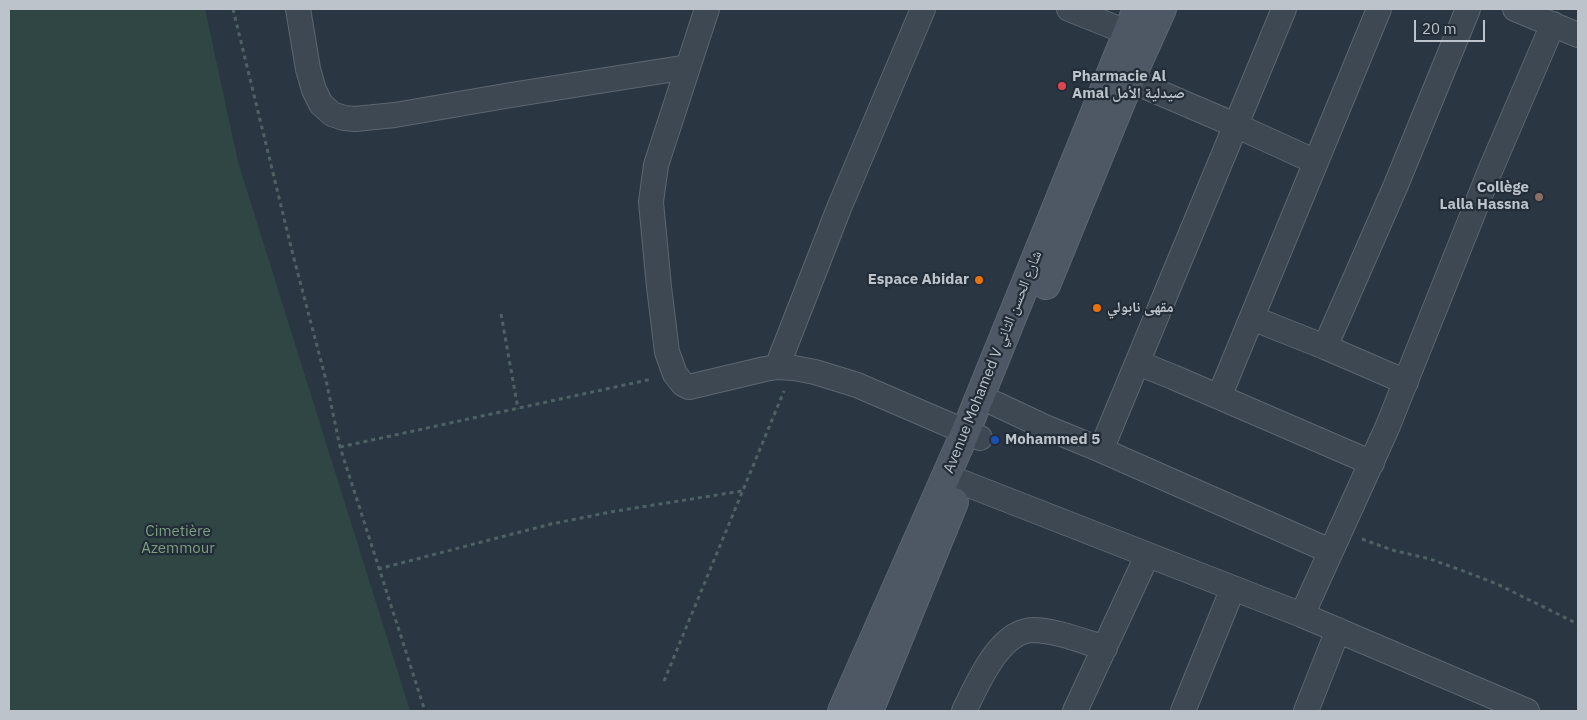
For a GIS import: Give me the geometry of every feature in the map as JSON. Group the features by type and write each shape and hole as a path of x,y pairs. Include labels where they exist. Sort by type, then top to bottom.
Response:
{"main road":[{"name":"Avenue Mohamed V شارع الحسن الثاني","path":"973,436 996,404 1130,80 1148,18"},
{"name":"Avenue Mohamed V شارع الحسن الثاني","path":"842,711 973,436 1148,18"},
{"name":"Avenue Mohamed V شارع الحسن الثاني","path":"869,711 954,479"}],"street":[{"path":"298,9 308,69 314,90 321,104 332,114 344,118 355,119 395,115 511,94 688,66"},
{"path":"706,9 656,165 651,202 662,318 667,352 675,374 683,384 689,387 785,367 815,372 857,385 973,436"},
{"path":"785,367 839,208 923,9"},
{"path":"1069,9 1148,18"},
{"path":"1101,450 1284,9"},
{"path":"1218,397 1379,9"},
{"path":"1325,347 1396,185 1468,9"},
{"path":"1515,9 1578,35"},
{"path":"1302,615 1372,464 1490,171 1552,24"},
{"path":"1130,80 1236,125 1316,162"},
{"path":"1252,318 1406,382"},
{"path":"1138,363 1372,464"},
{"path":"996,404 1101,450 1335,541"},
{"path":"954,479 1302,615 1527,711"},
{"path":"1076,711 1147,556"},
{"path":"1183,711 1233,588"},
{"path":"964,711 1000,648 1017,634 1033,630 1056,633 1105,648"},
{"path":"1306,711 1338,630"}],"path":[{"path":"233,9 297,272 326,380 340,447 425,711"},
{"path":"501,314 518,408"},
{"path":"664,681 742,490 785,367"},
{"path":"340,447 675,374"},
{"path":"378,569 551,524 742,490"},
{"path":"1335,541 1392,550 1430,559 1497,584 1578,624"}],"green space":[{"name":"Cimetière Azemmour","path":"9,9 205,9 238,162 410,711 9,711"}],"place":[{"name":"Pharmacie Al Amal صيدلية الأمل","path":"1062,86"},
{"name":"Collège Lalla Hassna","path":"1539,197"},
{"name":"Espace Abidar","path":"979,280"},
{"name":"مقهى نابولي","path":"1097,308"},
{"name":"Mohammed 5","path":"995,440"}]}
